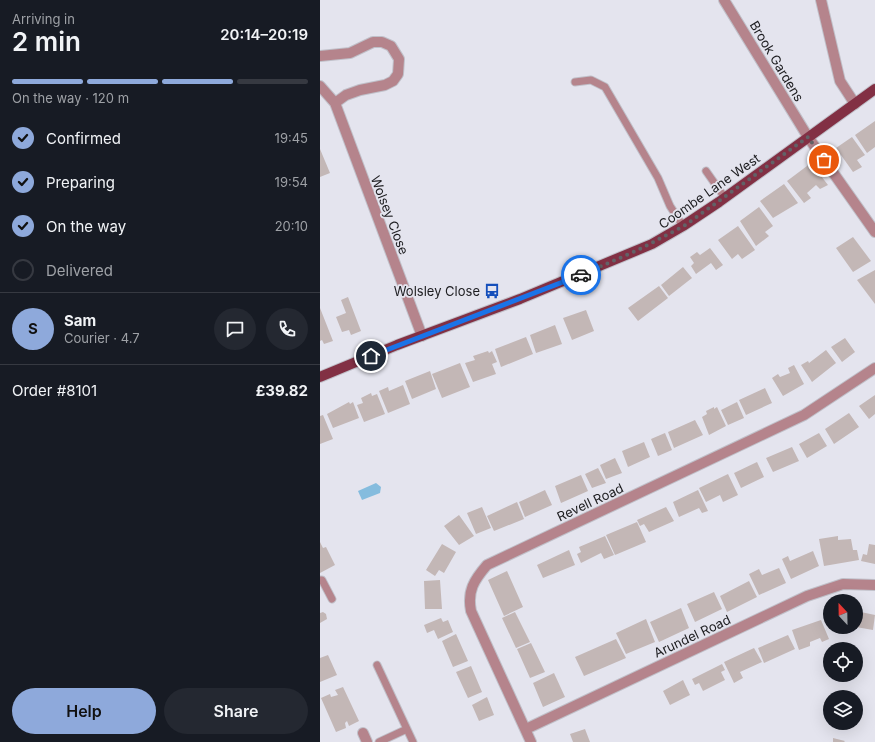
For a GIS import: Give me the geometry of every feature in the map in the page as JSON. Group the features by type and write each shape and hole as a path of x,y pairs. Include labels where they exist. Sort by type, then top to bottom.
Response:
{"main road":[{"name":"Coombe Lane West","path":"320,376 520,300 625,257 684,226 875,89"}],"street":[{"name":"Brook Gardens","path":"724,0 808,137 875,232"},
{"path":"821,0 840,81 855,104"},
{"path":"320,56 350,52 373,42 382,42 391,46 399,59 398,74 393,81 385,85 360,90 346,95 335,103"},
{"name":"Wolsey Close","path":"320,86 335,103 422,336"},
{"name":"Revell Road","path":"532,742 470,611 468,599 472,587 477,577 487,565 804,415 875,368"},
{"name":"Arundel Road","path":"526,729 807,596 844,584 875,585"}],"lane":[{"path":"575,82 591,80 605,86 658,178 670,206 684,226"},
{"path":"706,171 725,198"},
{"path":"320,580 322,580 332,599"},
{"path":"377,665 413,742"},
{"path":"379,742 407,729"}],"water":[{"path":"376,483 381,487 380,493 362,500 358,491"}],"building":[{"path":"875,121 875,147 867,153 855,135"},
{"path":"852,137 865,155 857,160 862,167 853,172 836,148"},
{"path":"320,149 330,173 320,177"},
{"path":"811,163 828,185 820,189 816,185 807,193 811,198 804,203 787,181"},
{"path":"784,184 798,203 773,218 760,201"},
{"path":"759,207 773,226 765,232 769,236 756,246 740,221"},
{"path":"738,226 755,250 742,259 738,254 732,259 718,240"},
{"path":"853,237 871,261 853,272 836,248"},
{"path":"710,248 723,265 716,270 711,263 696,274 691,266 694,263 690,257 697,252 700,255"},
{"path":"683,267 692,278 669,296 661,285"},
{"path":"875,270 875,304 857,280"},
{"path":"659,286 668,298 638,321 628,308"},
{"path":"348,297 361,331 351,335 349,330 342,332 336,317 346,313 341,300"},
{"path":"320,308 333,341 324,344 322,340 320,341"},
{"path":"586,310 594,331 572,340 563,318"},
{"path":"555,325 562,344 536,353 530,335"},
{"path":"526,337 533,354 501,367 495,349"},
{"path":"845,338 855,352 842,362 831,347"},
{"path":"826,350 836,363 812,382 801,365 808,361 809,363"},
{"path":"488,351 489,353 492,351 497,362 492,364 496,374 473,382 465,363 475,360 473,356"},
{"path":"460,363 470,387 442,398 432,374"},
{"path":"794,365 804,384 783,396 772,378 778,374 780,377 790,373 788,368"},
{"path":"430,371 436,389 412,399 405,381"},
{"path":"403,385 410,404 388,413 379,391 388,387 389,391"},
{"path":"765,388 772,403 746,415 739,400"},
{"path":"371,393 372,396 377,394 385,414 364,422 357,405 363,403 361,398"},
{"path":"875,395 875,414 869,419 859,406"},
{"path":"349,402 350,404 353,402 359,418 333,428 327,414"},
{"path":"737,402 744,418 728,425 721,410"},
{"path":"714,407 714,409 717,407 726,426 709,435 702,417 707,414 706,411"},
{"path":"849,413 859,427 834,444 825,429"},
{"path":"323,415 333,439 320,444 320,416"},
{"path":"695,420 703,435 674,448 668,432"},
{"path":"665,433 672,450 658,456 651,439"},
{"path":"819,433 827,446 807,458 799,444"},
{"path":"644,442 650,457 628,467 622,451"},
{"path":"792,447 799,461 773,472 766,458"},
{"path":"615,458 622,473 606,479 600,465"},
{"path":"757,462 764,477 741,488 734,473"},
{"path":"598,468 606,483 592,488 585,474"},
{"path":"728,474 738,495 723,502 720,495 706,502 699,488"},
{"path":"581,475 588,491 561,503 555,486"},
{"path":"545,490 552,505 525,517 519,502"},
{"path":"698,490 708,511 702,513 699,508 679,517 673,502"},
{"path":"517,502 524,519 494,531 487,516"},
{"path":"482,507 491,528 476,534 467,513"},
{"path":"666,507 674,521 649,532 644,524 640,526 637,520"},
{"path":"459,515 474,536 459,545 444,526"},
{"path":"637,522 646,542 615,555 606,535"},
{"path":"605,536 614,555 604,559 601,553 581,563 577,554 581,552 579,547"},
{"path":"838,536 838,540 851,539 853,550 857,550 859,560 824,566 819,539"},
{"path":"320,542 323,548 326,547 335,565 320,573"},
{"path":"442,544 456,552 444,573 439,570 435,576 426,570"},
{"path":"869,544 875,545 875,564 861,561 863,554 867,555"},
{"path":"569,550 575,565 543,578 537,565"},
{"path":"813,551 819,566 791,579 782,559 788,556 790,561"},
{"path":"779,568 786,583 759,595 749,574 759,569 762,575"},
{"path":"507,571 523,607 504,616 488,580"},
{"path":"440,580 442,609 425,609 424,581"},
{"path":"749,581 757,597 727,612 720,596"},
{"path":"714,592 722,609 695,622 687,604"},
{"path":"681,608 689,628 659,642 650,622"},
{"path":"323,612 326,614 327,619 320,623 320,613"},
{"path":"515,612 530,642 516,648 502,618"},
{"path":"863,612 875,615 873,630 863,628"},
{"path":"441,618 443,622 448,620 453,632 438,639 434,630 427,633 424,625"},
{"path":"646,619 655,642 626,654 616,633"},
{"path":"821,620 823,625 823,634 827,634 829,639 822,642 820,638 810,642 810,646 799,650 792,630"},
{"path":"456,634 468,661 453,667 442,641"},
{"path":"788,635 795,649 764,663 758,648"},
{"path":"616,639 626,658 584,676 575,657"},
{"path":"531,643 545,672 530,678 517,649"},
{"path":"754,648 762,662 740,672 743,678 734,683 724,662"},
{"path":"328,655 337,675 320,682 320,658"},
{"path":"722,664 725,670 721,672 725,680 703,691 699,683 695,685 692,679"},
{"path":"471,666 482,692 468,698 456,672"},
{"path":"554,673 565,697 543,707 533,683"},
{"path":"683,680 690,695 670,705 663,691"},
{"path":"343,687 359,721 349,726 347,721 345,723 346,728 336,732 321,698 330,694 331,697 338,695 335,690"},
{"path":"487,697 494,715 479,721 472,705"},
{"path":"585,729 590,742 573,742 570,734"},
{"path":"833,738 845,741 833,742"}],"way so far":[{"path":"581,275 625,257 684,226 808,137 824,160"}],"place":[{"name":"Wolsley Close","path":"492,291"}],"route":[{"path":"371,356 409,340 520,300 581,275"}]}
